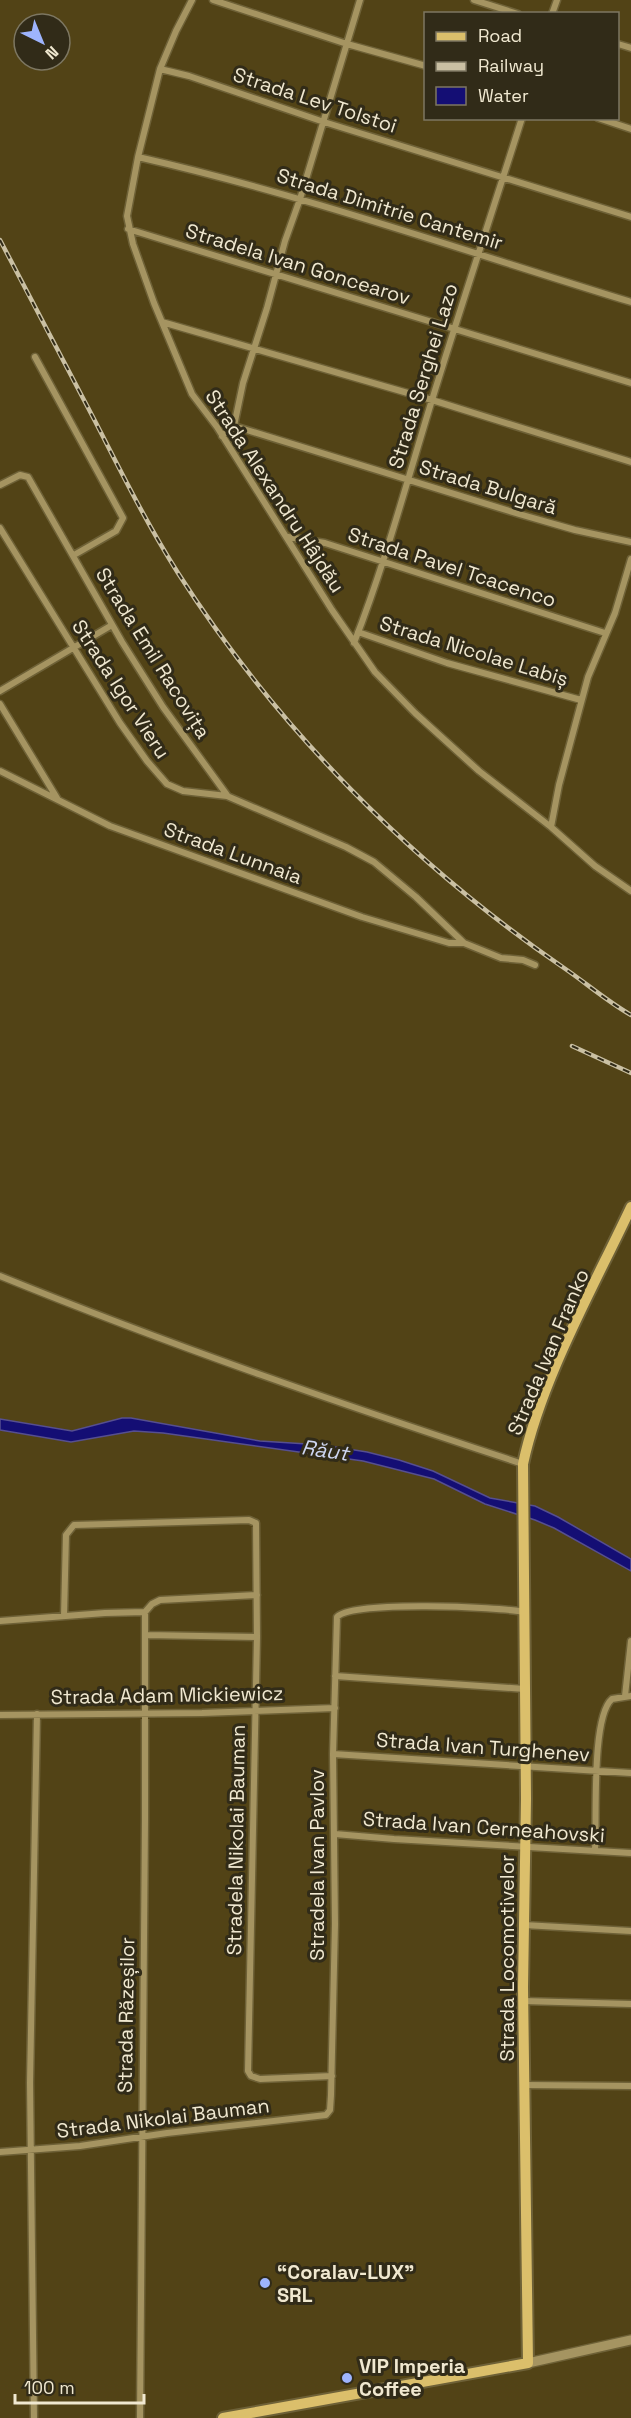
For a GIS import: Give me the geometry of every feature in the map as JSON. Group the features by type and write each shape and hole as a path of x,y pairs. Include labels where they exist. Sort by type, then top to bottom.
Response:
{"main road":[{"name":"Strada Ivan Franko","path":"525,1554 523,1464 529,1439 562,1354 631,1207"},
{"name":"Strada Locomotivelor","path":"525,1554 523,2001 528,2363"},
{"path":"223,2418 528,2363"}],"street":[{"name":"Strada Alexandru Hâjdău","path":"192,0 160,69 138,157 127,216 128,229 162,322 192,394 222,436 354,643 375,672 415,714 504,792 595,866 631,891"},
{"path":"213,0 347,44 424,65"},
{"path":"222,436 234,426 243,383 360,0"},
{"path":"474,0 512,12"},
{"name":"Strada Lev Tolstoi","path":"160,69 189,76 324,122 631,217"},
{"name":"Strada Serghei Lazo","path":"354,643 366,615 454,328 521,120"},
{"path":"604,120 631,129"},
{"name":"Strada Dimitrie Cantemir","path":"138,157 228,178 300,199 631,302"},
{"name":"Stradela Ivan Goncearov","path":"128,229 631,383"},
{"path":"162,322 432,400 631,462"},
{"name":"Strada Emil Racovița","path":"35,357 123,518 116,531 74,555"},
{"name":"Strada Bulgară","path":"234,426 575,530 631,542"},
{"name":"Strada Emil Racovița","path":"0,485 20,475 28,477 112,625 163,707 227,796"},
{"name":"Strada Igor Vieru","path":"0,528 120,723 147,761 167,784 183,790 227,796 338,843 374,862 416,897 464,943 501,958 523,960 535,965"},
{"name":"Strada Pavel Tcacenco","path":"288,537 317,541 605,633"},
{"path":"551,828 581,700 605,633 615,613 631,559"},
{"path":"0,691 112,625"},
{"name":"Strada Nicolae Labiș","path":"358,633 447,663 581,700"},
{"path":"0,704 58,799"},
{"name":"Strada Lunnaia","path":"0,771 110,826 362,917 449,943 464,943"},
{"path":"0,1276 227,1364 523,1464"},
{"name":"Stradela Nikolai Bauman","path":"64,1616 66,1535 74,1525 237,1520 256,1522 256,1711 248,2071 251,2076 260,2079 332,2076"},
{"path":"0,1621 145,1612 152,1604 160,1600 257,1595"},
{"name":"Stradela Ivan Pavlov","path":"328,2114 331,2107 332,2076 335,1834 333,1754 338,1615 359,1610 415,1606 509,1609 525,1612"},
{"name":"Strada Răzeșilor","path":"140,2418 145,1612"},
{"path":"146,1635 257,1637"},
{"path":"595,1850 597,1771 604,1710 612,1699 628,1696 631,1641"},
{"path":"335,1676 525,1689"},
{"name":"Strada Adam Mickiewicz","path":"0,1715 334,1708"},
{"path":"33,2418 30,2150 37,1714"},
{"name":"Strada Ivan Turghenev","path":"333,1754 631,1773"},
{"name":"Strada Ivan Cerneahovski","path":"335,1834 631,1853"},
{"path":"524,1925 631,1931"},
{"path":"523,2001 631,2004"},
{"path":"525,2085 631,2086"},
{"name":"Strada Nikolai Bauman","path":"0,2152 80,2146 313,2118 328,2114"},
{"path":"528,2363 631,2340"}],"water":[{"name":"Răut","path":"122,1418 260,1441 323,1445 399,1460 433,1471 490,1498 535,1506 558,1517 631,1559 631,1571 554,1528 535,1520 485,1504 434,1479 363,1461 163,1433 134,1431 71,1442 0,1430 0,1419 72,1431"}],"railway":[{"path":"0,240 156,536 217,630 259,686 351,790 453,884 508,927 631,1015"},
{"path":"572,1046 631,1073"}],"place":[{"name":"“Coralav-LUX” SRL","path":"265,2283"},
{"name":"VIP Imperia Coffee","path":"347,2378"}]}
